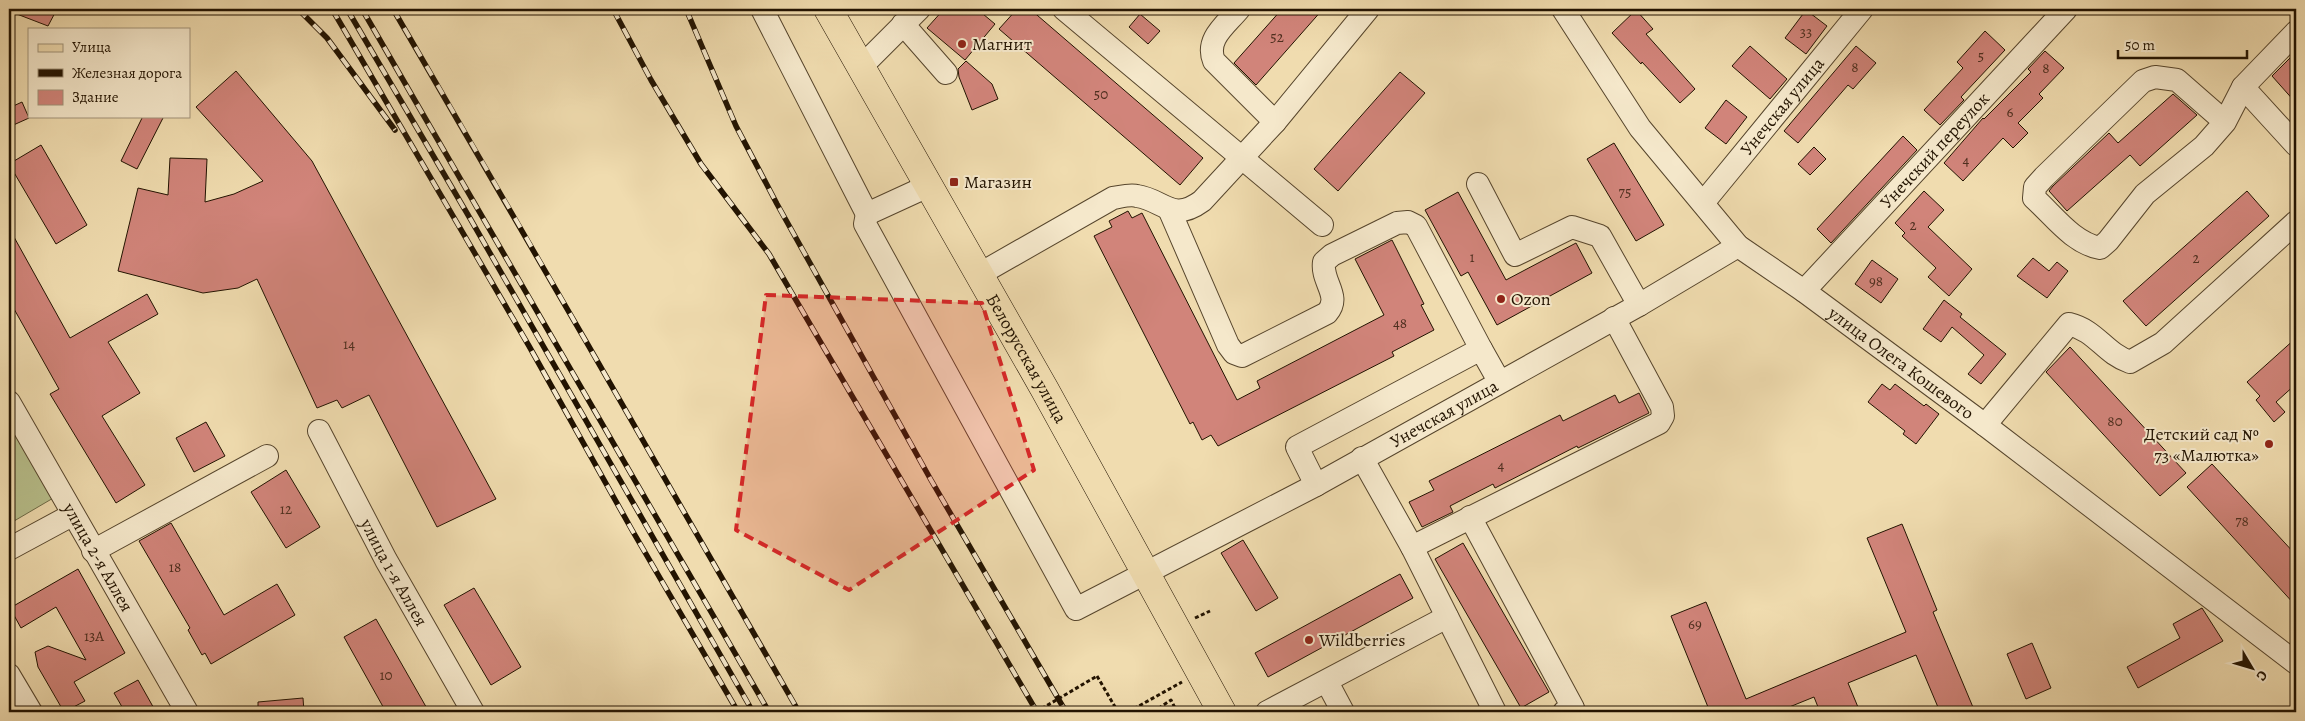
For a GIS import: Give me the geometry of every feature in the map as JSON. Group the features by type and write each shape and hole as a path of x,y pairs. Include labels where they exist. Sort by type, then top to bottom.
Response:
{"main road":[{"name":"Белорусская улица","path":"828,9 1146,572 1222,712"}],"street":[{"path":"762,9 868,214 928,186"},
{"path":"1064,9 1322,225"},
{"path":"1239,9 1212,40 1210,52 1214,61 1275,122"},
{"path":"978,275 1113,198 1137,196 1168,209 1182,211 1193,208 1202,201 1275,122 1368,9"},
{"name":"улица Олега Кошевого","path":"1563,9 1640,128 1738,246 1804,291 2293,655"},
{"name":"Унечская улица","path":"1703,204 1862,9"},
{"name":"Унечский переулок","path":"1804,291 2066,9"},
{"path":"861,67 911,16 946,73"},
{"path":"2225,122 2177,80 2154,77 2143,81 2044,177 2035,187 2034,198 2078,239 2087,245 2100,248 2108,241 2145,194 2204,146 2225,122 2244,87 2296,32"},
{"path":"2244,87 2296,145"},
{"path":"1478,184 1515,255 1572,227 1600,236 1639,305"},
{"path":"1168,209 1228,345 1234,352 1242,356 1327,313 1333,306 1333,297 1322,272 1324,262 1332,255 1397,223 1408,222 1416,226 1499,381"},
{"name":"Унечская улица","path":"868,214 865,224 1076,609 1316,485 1499,381 1639,305 1738,246"},
{"path":"1985,425 2069,324 2084,328 2119,358 2130,362 2163,343 2296,222"},
{"path":"1412,547 1659,423 1664,416 1662,407 1614,318"},
{"path":"1316,485 1297,447 1481,349"},
{"name":"улица 2-я Аллея","path":"9,402 186,712"},
{"name":"улица 1-я Аллея","path":"319,431 386,560 473,712"},
{"path":"93,552 267,456"},
{"path":"1362,458 1412,547 1495,712"},
{"path":"9,549 72,515"},
{"path":"1470,517 1573,708 1564,712"},
{"path":"1267,712 1327,682 1446,617"},
{"path":"9,675 31,712"},
{"path":"1327,682 1343,712"}],"path":[{"path":"1036,712 1097,676 1118,712"},
{"path":"1128,712 1184,680"},
{"path":"1153,712 1171,700 1177,712"}],"highlighted area":[{"path":"766,295 982,303 1034,470 849,590 736,530"}],"green space":[{"path":"9,416 55,497 9,524"}],"building":[{"path":"9,9 57,9 48,26 9,11"},
{"name":"Магнит","path":"944,9 977,9 995,24 965,60 927,28"},
{"path":"1017,9 1030,9 1203,158 1180,185 999,29"},
{"path":"1282,9 1323,9 1256,85 1234,63"},
{"path":"1636,10 1653,29 1646,34 1695,89 1680,103 1612,33"},
{"path":"1806,10 1827,26 1806,54 1785,38"},
{"path":"1140,14 1160,31 1148,44 1129,27"},
{"path":"1985,31 2005,50 1961,97 1964,100 1940,125 1924,110 1963,68 1957,62"},
{"path":"1750,46 1787,79 1770,99 1732,66"},
{"path":"1856,46 1876,63 1853,89 1848,85 1798,143 1784,131"},
{"path":"2045,51 2064,68 2039,94 2043,98 2018,123 2028,133 2013,148 2003,138 1963,181 1944,163 1983,118 2031,72 2028,69"},
{"path":"2296,52 2296,103 2272,76"},
{"path":"966,61 992,84 998,99 972,110 959,77 958,69"},
{"path":"236,71 312,161 496,499 437,527 369,395 342,408 337,400 317,408 257,279 238,288 203,293 118,271 138,188 168,195 170,158 207,159 205,202 234,194 263,181 196,107"},
{"path":"1400,72 1425,93 1338,191 1314,169"},
{"path":"2173,94 2197,115 2140,166 2130,155 2067,211 2049,191 2053,186 2109,133 2118,143"},
{"path":"1726,100 1747,117 1726,144 1705,128"},
{"path":"22,102 29,118 9,127 9,108"},
{"path":"142,118 163,118 137,169 121,161"},
{"path":"1903,136 1917,150 1831,243 1817,229"},
{"path":"1614,143 1664,225 1636,241 1587,159"},
{"path":"41,145 87,225 56,244 9,164"},
{"path":"1814,147 1826,159 1810,175 1798,164"},
{"path":"1924,191 1944,210 1928,227 1972,269 1949,296 1928,277 1936,268 1902,236 1905,233 1895,223"},
{"path":"2247,191 2269,216 2146,326 2123,301"},
{"path":"1458,192 1506,280 1576,243 1592,273 1497,325 1468,272 1461,276 1425,210"},
{"path":"1128,211 1132,218 1142,213 1237,400 1260,388 1257,381 1384,315 1355,259 1392,240 1424,304 1421,305 1434,330 1392,352 1394,356 1218,446 1211,435 1202,440 1193,422 1190,424 1094,236 1112,227 1109,221"},
{"path":"9,228 70,338 147,294 158,314 108,342 140,393 102,416 145,485 116,503 50,394 59,389 9,300"},
{"path":"2033,258 2049,271 2057,262 2068,271 2047,298 2017,276"},
{"path":"1872,260 1898,279 1881,303 1855,284"},
{"path":"1944,300 1962,314 1960,317 2006,354 1981,384 1968,374 1984,355 1952,327 1941,342 1923,329"},
{"path":"2296,338 2296,384 2276,402 2285,412 2274,422 2256,400 2260,396 2247,382"},
{"path":"2070,347 2186,473 2160,496 2046,372"},
{"path":"1882,384 1890,390 1895,384 1924,406 1926,404 1939,414 1916,444 1903,434 1905,431 1868,402"},
{"path":"1639,393 1649,413 1578,448 1577,446 1495,488 1493,484 1450,506 1453,512 1422,527 1409,502 1434,490 1429,481 1560,415 1563,421 1615,395 1619,403"},
{"path":"206,422 225,456 194,472 176,438"},
{"path":"2212,464 2296,555 2296,606 2187,487"},
{"path":"286,470 320,527 286,548 251,492"},
{"path":"171,523 224,615 277,584 295,615 211,664 205,653 202,655 188,630 190,628 139,541"},
{"path":"1902,524 1937,610 1933,612 1975,712 1940,712 1916,655 1848,683 1860,712 1820,712 1814,697 1777,712 1710,712 1671,616 1706,602 1746,699 1906,632 1867,538"},
{"path":"1243,540 1278,598 1256,611 1221,553"},
{"path":"1463,543 1549,692 1521,708 1435,559"},
{"path":"78,569 125,653 74,682 85,701 64,712 38,667 35,652 48,646 86,660 56,607 21,628 10,608"},
{"path":"1400,574 1413,598 1268,677 1255,653"},
{"path":"474,588 521,667 491,685 444,605"},
{"path":"2202,608 2223,641 2138,688 2127,667 2180,638 2173,624"},
{"path":"376,619 429,712 386,712 344,637"},
{"path":"2032,643 2051,688 2026,699 2007,654"},
{"path":"138,680 156,712 125,712 114,693"},
{"path":"303,698 304,712 258,712 258,702"}],"railway":[{"path":"298,9 327,38 395,130"},
{"path":"332,9 529,346 632,530 738,712"},
{"path":"347,9 471,220 753,712"},
{"path":"362,9 769,712"},
{"path":"393,9 799,712"},
{"path":"613,9 651,80 701,164 769,254 1037,712"},
{"path":"686,9 736,126 777,204 931,480 1066,712"}],"place":[{"name":"Магнит","path":"962,44"},
{"name":"Магазин","path":"954,182"},
{"name":"Ozon","path":"1501,299"},
{"name":"Детский сад № 73 «Малютка»","path":"2269,444"},
{"name":"Wildberries","path":"1309,640"}]}
